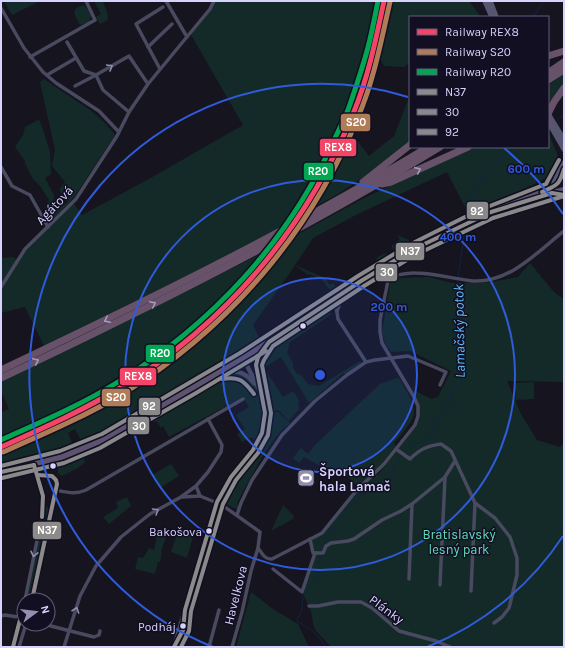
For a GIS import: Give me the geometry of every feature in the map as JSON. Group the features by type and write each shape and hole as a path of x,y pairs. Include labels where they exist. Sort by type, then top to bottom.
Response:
{"highway":[{"path":"549,56 564,51"},
{"path":"549,72 564,62"},
{"path":"549,79 564,70"},
{"path":"549,112 564,88"},
{"path":"352,192 370,175 409,145"},
{"path":"1,378 206,274 352,192 426,148"},
{"path":"206,274 274,242 438,148"},
{"path":"374,186 391,182 466,148"},
{"path":"1,370 193,281"}],"main road":[{"path":"485,1 492,16"},
{"path":"490,1 496,16"},
{"path":"551,123 564,140"},
{"path":"551,123 564,149"},
{"path":"551,191 564,163"},
{"path":"551,191 561,179 564,169"},
{"path":"1,472 62,457 102,440 216,375 269,342 345,291 418,247 480,216 551,191 564,189 561,179"},
{"path":"551,191 564,195"}],"street":[{"path":"30,57 95,20 86,1"},
{"path":"166,1 187,37"},
{"name":"Agátová","path":"1,287 25,249 76,199 117,136 118,131 129,112 148,84 210,9 214,1"},
{"path":"160,69 136,24 163,7"},
{"path":"1,8 30,57 47,75 56,83 99,111 118,131"},
{"path":"148,47 172,24"},
{"path":"67,42 84,71 96,75 103,90 129,112"},
{"path":"75,86 129,56 148,84"},
{"path":"47,75 76,58"},
{"path":"1,167 12,186 29,194 48,227"},
{"path":"374,273 378,276 389,276 415,272 474,281 497,278 522,265 564,231"},
{"path":"181,497 200,496 217,502 237,514 260,532 258,548 266,558 270,560 322,533 356,490 377,472 396,449 415,425 418,416 418,406 414,397 382,342 380,320 389,276"},
{"path":"336,312 345,291"},
{"path":"332,300 336,306 338,319 366,362"},
{"path":"174,647 217,502 231,477 253,450 262,433 265,413 256,363 258,357 269,342"},
{"path":"237,514 252,480 282,435 327,390 366,362 408,356 446,372 440,385"},
{"path":"243,358 260,391"},
{"path":"216,375 228,372 241,373 247,376 260,391"},
{"path":"55,490 71,494 80,493 243,399"},
{"path":"64,647 80,596 96,566 121,537 150,514 181,497 196,486 208,472 221,452 222,445 208,419"},
{"path":"396,449 410,459 427,446 441,444 451,451 475,502 495,518 510,537 517,558 517,575 509,608 502,617 494,623"},
{"path":"273,569 302,592 319,553 326,546 331,542 348,541 354,539 382,520 412,504 445,477 455,461"},
{"path":"27,592 44,506 38,475 34,464"},
{"path":"34,592 57,484 55,478 52,476 38,475"},
{"path":"440,585 445,477"},
{"path":"196,486 200,496"},
{"path":"471,592 475,502"},
{"path":"409,579 412,504"},
{"path":"310,539 313,552 319,553"},
{"name":"Havelkova","path":"232,647 258,548"},
{"name":"Plánky","path":"309,606 318,606 338,602 361,602 372,608 399,631 436,640 450,647"},
{"path":"209,647 219,610"},
{"path":"1,616 5,615 16,617"},
{"path":"56,627 94,637 99,635 100,632"},
{"path":"13,647 18,632"},
{"path":"19,647 24,632"}],"green space":[{"path":"6,1 40,1 12,15 5,3"},
{"path":"94,1 103,1 107,12 108,20 100,24 96,17 101,14"},
{"path":"214,1 381,1 360,84 327,162 298,211 295,210 286,224 203,268 44,346 25,307 1,313 1,258 13,257 17,260 25,249 73,202 82,215 243,125 190,33"},
{"path":"386,1 469,1 480,16 409,16 409,63 404,67 384,66 376,51"},
{"path":"83,5 86,7 91,16 89,22 82,25 79,24 74,13 76,8"},
{"path":"564,74 564,86 549,102 549,84"},
{"path":"44,79 90,110 105,123 115,135 75,196 52,220 46,215 45,209 49,200 40,186 33,179 25,164 25,161 15,147 23,135 25,127 38,120 40,121 50,151 51,174 45,178 54,195 53,204 50,207 53,215 59,205 65,204 68,201 64,199 65,197 60,192 60,188 65,182 52,166 55,150 40,82"},
{"path":"409,98 409,143 362,178 338,194 309,210 341,149 356,139 369,156 394,136"},
{"path":"549,134 558,156 551,176 469,215 447,172 356,215 313,238 253,325 260,339 243,358 217,374 228,372 247,376 260,391 265,418 257,445 252,437 242,442 237,434 245,429 236,415 249,407 243,397 169,437 163,426 161,428 157,422 148,423 135,432 134,431 134,433 84,459 85,462 78,468 62,476 58,473 58,468 61,463 68,460 73,467 67,455 1,472 1,448 87,408 126,386 165,360 191,339 249,281 261,273 289,239 364,198 470,148 549,148","holes":["192,388 76,452 68,433 75,429 83,445 127,423 181,389"]},
{"path":"397,235 416,244 398,251 394,251 392,245 400,239"},
{"path":"274,247 259,266 202,325 157,362 115,389 1,444 1,412 9,409 1,391 1,381"},
{"path":"385,253 388,255 387,258 333,292 322,280 309,274 308,275 295,265 325,278 330,285 333,283 336,287 378,262 376,258"},
{"name":"Bratislavský lesný park","path":"530,263 554,292 564,299 564,382 507,381 521,414 537,440 560,447 564,443 564,647 331,647 314,628 311,611 302,592 315,553 310,539 322,533 358,489 379,473 415,427 419,410 414,392 415,391 432,399 438,397 451,371 410,351 391,352 385,343 382,332 391,278 429,277 452,283 485,283 518,277"},
{"path":"329,311 332,314 290,342 287,353 297,374 301,375 308,384 319,386 360,361 361,363 345,374 343,373 309,403 281,357 264,368 283,397 293,391 299,400 298,406 300,408 289,421 278,410 273,411 272,398 262,376 260,365 262,359 265,353"},
{"path":"399,378 413,406 413,418 394,443 396,446 381,465 358,487 344,472 339,476 304,457 299,463 293,458 301,448 308,454 316,444 380,384"},
{"path":"534,382 534,399 516,400 515,383"},
{"path":"273,412 278,412 290,423 275,438 268,449 237,503 239,507 236,509 226,504 227,498 235,483 266,445 272,428"},
{"path":"171,464 179,476 160,488 152,475"},
{"path":"127,497 131,506 109,524 103,517 118,508 116,502"},
{"path":"283,505 294,516 293,519 271,531"},
{"path":"44,506 51,508 34,592 27,592"},
{"path":"179,528 194,533 187,558 171,552"},
{"path":"157,535 165,536 166,538 161,551 160,562 158,562 155,574 135,569 138,557 143,558 149,548 154,550"},
{"path":"251,592 273,609 298,624 309,647 236,647"}],"waterway":[{"path":"534,16 544,1"},
{"name":"Lamačský potok","path":"558,119 564,115"},
{"name":"Lamačský potok","path":"466,219 468,206 475,189 497,162 513,148"},
{"name":"Lamačský potok","path":"458,277 465,230"},
{"name":"Lamačský potok","path":"405,454 411,447 432,436 441,411 449,401 451,391 458,388 462,379 460,368 463,363 461,298 457,288 458,280"},
{"name":"Lamačský potok","path":"321,552 346,510 359,496 388,479 392,474 395,464 402,456"},
{"name":"Lamačský potok","path":"305,594 313,584 319,572 320,555"},
{"name":"Lamačský potok","path":"303,597 302,609 297,620 318,636 325,647"}],"rail line":[{"name":"R20","path":"1,440 90,398 118,382 152,359 185,334 216,307 271,246 316,177 340,129 348,110 367,51 378,1"},
{"name":"REX8","path":"1,447 91,404 120,388 159,363 195,334 228,303 259,270 287,234 312,196 334,156 353,114 363,86 375,44 384,1"},
{"name":"S20","path":"3,452 95,409 124,393 163,367 199,338 232,307 263,273 291,237 317,199 339,159 364,103 377,60 390,2"}],"transit line":[{"name":"92","path":"1,466 60,451 102,434 240,353 358,276 409,245 477,211 546,184 559,160"},
{"name":"N37","path":"542,192 559,182 564,169"},
{"name":"N37","path":"174,647 183,630 185,610 217,502 231,477 253,450 262,433 265,413 256,365 258,357 269,342 361,281 412,250 491,212 552,193 564,195"},
{"name":"30","path":"181,647 189,631 191,611 223,504 236,480 258,453 268,435 271,413 262,365 273,346 364,286 415,255 493,218 564,196"},
{"name":"30","path":"2,478 64,463 100,448 266,351"},
{"name":"30","path":"222,379 233,378 241,380 254,394"},
{"name":"N37","path":"34,465 43,496 42,517"},
{"name":"N37","path":"1,472 34,465"},
{"name":"N37","path":"34,592 57,484 56,480 52,476 38,475"},
{"name":"N37","path":"13,647 17,632"}],"place":[{"name":"Športová hala Lamač","path":"306,478"},
{"name":"Bakošova","path":"209,531"},
{"name":"Podháj","path":"183,626"}]}
